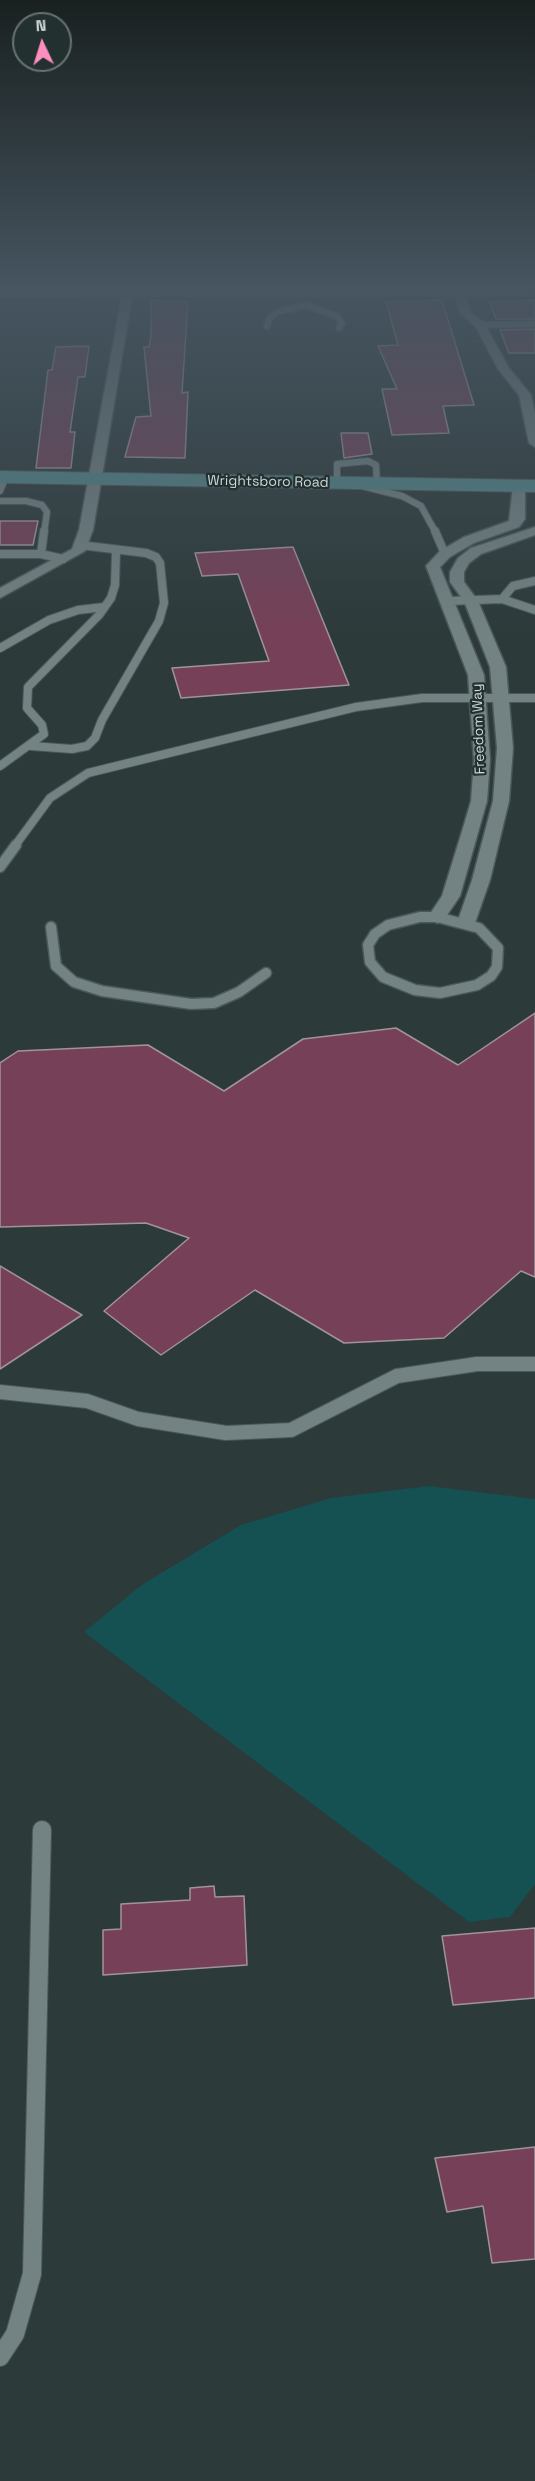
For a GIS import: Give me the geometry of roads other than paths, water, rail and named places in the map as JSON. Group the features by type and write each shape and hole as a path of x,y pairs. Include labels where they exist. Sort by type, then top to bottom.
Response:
{"main road":[{"name":"Wrightsboro Road","path":"2,482 357,474 527,486"}],"street":[{"path":"0,594 78,551 87,530 108,406"},
{"path":"527,406 535,439"},
{"path":"445,554 469,540 514,524 518,519 527,486"},
{"name":"Freedom Way","path":"466,923 481,880 501,801 505,766 502,697 498,667 471,601 457,582 457,572 463,561 476,551 535,531"},
{"name":"Freedom Way","path":"437,916 451,896 479,801 482,760 477,675 433,566 445,554"}],"lane":[{"path":"357,474 422,506 445,554"},
{"path":"0,501 26,501 42,505 47,512 41,554"},
{"path":"31,746 72,749 87,746 95,738 102,720 159,621 164,603 160,563 156,557 81,545"},
{"path":"0,766 31,746 44,734 42,725 27,708 28,687 104,607 115,585 116,552"},
{"path":"0,554 33,556 41,554 63,559"},
{"path":"502,598 513,586 535,581"},
{"path":"448,601 502,598 520,607 535,610"},
{"path":"0,648 49,620 78,610 104,607"},
{"path":"0,867 50,798 88,773 356,707 422,698 535,698"},
{"path":"437,916 466,923 479,928 494,940 498,948 497,967 491,976 477,985 440,993 415,990 383,977 370,962 368,945 375,934 388,925 404,919 437,916"},
{"path":"51,927 56,966 74,982 102,991 191,1004 214,1003 239,992 266,973"},
{"path":"0,1392 87,1401 138,1419 226,1433 291,1430 397,1376 477,1364 535,1364"},
{"path":"0,2357 15,2334 32,2274 42,1830"}]}
